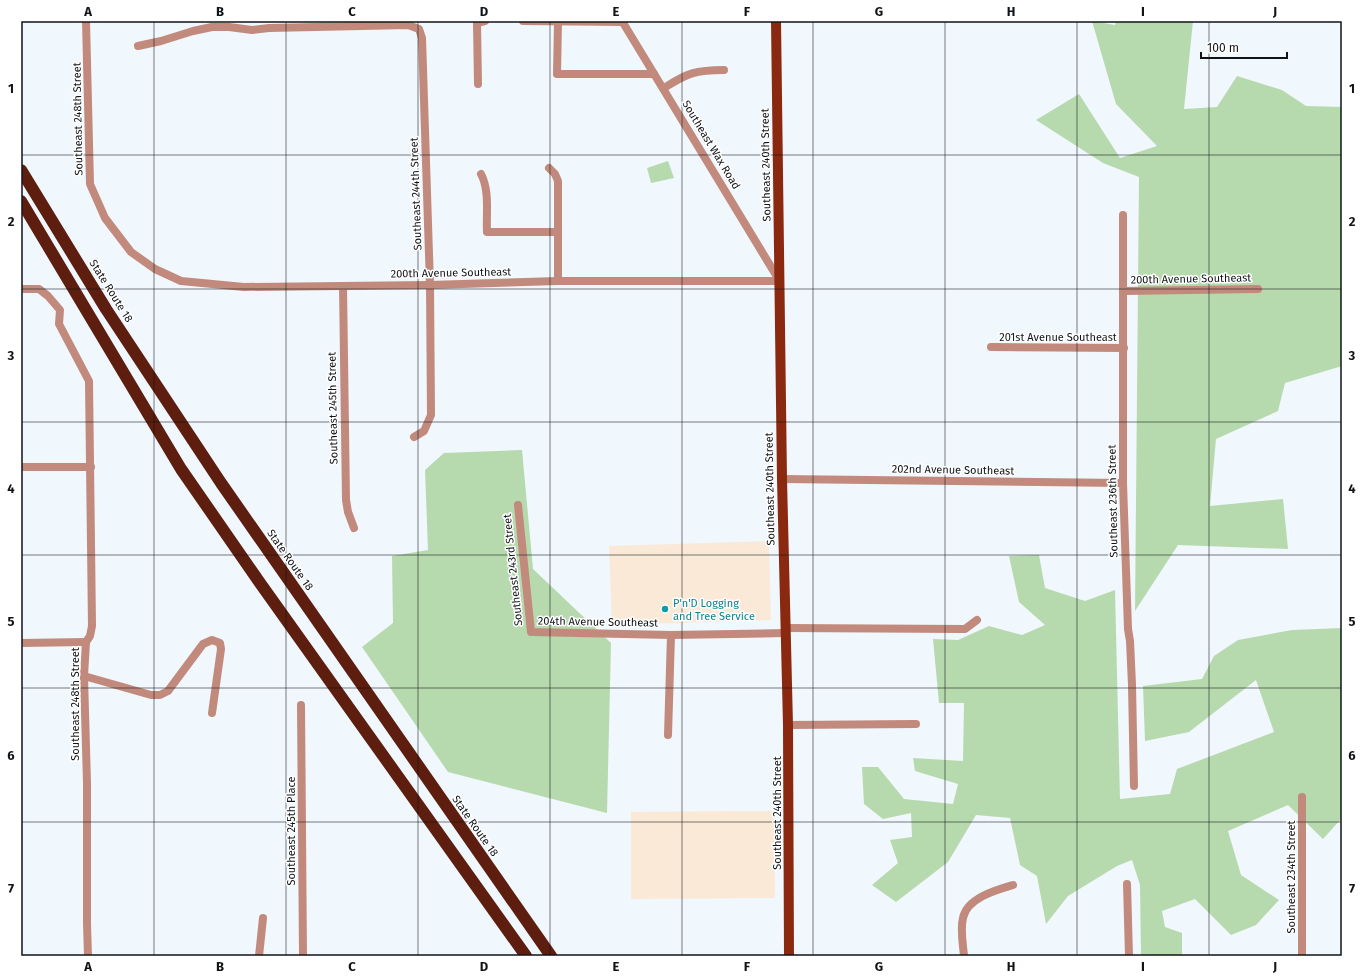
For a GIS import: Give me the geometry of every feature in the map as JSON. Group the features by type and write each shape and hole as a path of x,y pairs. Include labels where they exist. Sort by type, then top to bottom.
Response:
{"highway":[{"name":"State Route 18","path":"21,170 106,309 221,483 551,956"},
{"path":"21,202 181,469 260,583 526,956"}],"main road":[{"name":"Southeast 240th Street","path":"776,21 782,479 788,725 789,956"}],"street":[{"name":"Southeast 248th Street","path":"86,21 90,184 105,218 131,252"},
{"path":"478,84 477,23 485,21"},
{"path":"523,21 623,21"},
{"name":"Southeast Wax Road","path":"623,21 779,281"},
{"path":"558,22 558,74 654,74"},
{"name":"Southeast 244th Street","path":"138,46 162,41 193,31 220,27 252,30 268,28 408,25 419,29 422,38 430,285 431,415 424,431 414,437"},
{"path":"664,88 684,75 705,70 724,70"},
{"path":"549,168 555,174 558,181 558,281"},
{"path":"481,174 485,182 486,190 487,232 558,232"},
{"name":"Southeast 236th Street","path":"1123,215 1123,482 1127,614 1132,685 1134,786"},
{"name":"200th Avenue Southeast","path":"131,252 155,269 181,281 244,287 430,285 558,281 779,281"},
{"name":"Southeast 245th Street","path":"343,286 346,500 348,512 354,528"},
{"name":"Southeast 248th Street","path":"21,289 38,289 48,296 60,310 59,324 89,381 92,626 90,636 86,642 84,676 87,784 86,924 88,956"},
{"name":"200th Avenue Southeast","path":"1124,290 1258,289"},
{"name":"201st Avenue Southeast","path":"991,347 1124,348"},
{"path":"21,467 91,467"},
{"name":"202nd Avenue Southeast","path":"782,479 1123,482"},
{"name":"Southeast 243rd Street","path":"518,505 531,632"},
{"name":"204th Avenue Southeast","path":"531,632 671,635 785,630 965,629 977,620"},
{"path":"668,735 671,635"},
{"path":"84,676 152,695 160,695 168,691 203,644 212,640 220,643 221,649 212,713"},
{"path":"21,643 86,642"},
{"name":"Southeast 245th Place","path":"301,705 303,956"},
{"path":"788,725 916,724"},
{"name":"Southeast 234th Street","path":"1302,797 1302,956"},
{"path":"1127,884 1129,956"},
{"path":"964,956 962,920 968,908 984,895 1013,885"},
{"path":"259,956 263,918"}],"shaded area":[{"path":"769,541 771,620 612,625 609,546"},
{"path":"774,811 775,898 631,899 631,812"}],"green space":[{"path":"1092,21 1115,25 1116,21 1193,21 1184,109 1217,107 1237,76 1282,90 1306,106 1342,107 1342,366 1285,383 1278,411 1216,439 1210,506 1283,499 1288,549 1178,545 1135,611 1139,177 1103,163 1036,120 1079,94 1120,158 1157,146 1116,104"},
{"path":"668,161 674,178 651,183 647,168"},
{"path":"522,450 533,569 611,643 607,813 448,772 362,647 393,623 392,556 428,550 425,470 444,453"},
{"path":"1039,555 1045,588 1085,601 1115,590 1120,799 1170,794 1177,769 1274,732 1256,680 1189,732 1145,741 1143,686 1202,679 1214,656 1238,640 1292,630 1342,628 1342,818 1323,839 1288,805 1228,831 1241,875 1279,900 1256,925 1231,935 1195,899 1162,911 1165,927 1182,933 1182,956 1141,956 1140,885 1132,860 1117,866 1068,896 1046,924 1037,876 1020,865 1010,818 976,815 948,862 896,902 872,885 898,863 890,840 912,837 911,813 883,819 864,804 862,767 878,767 904,799 953,804 958,784 915,771 913,758 963,761 964,703 939,703 933,639 958,640 989,626 1022,635 1045,625 1019,602 1009,556"}],"place":[{"name":"P'n'D Logging and Tree Service","path":"665,609"}]}
